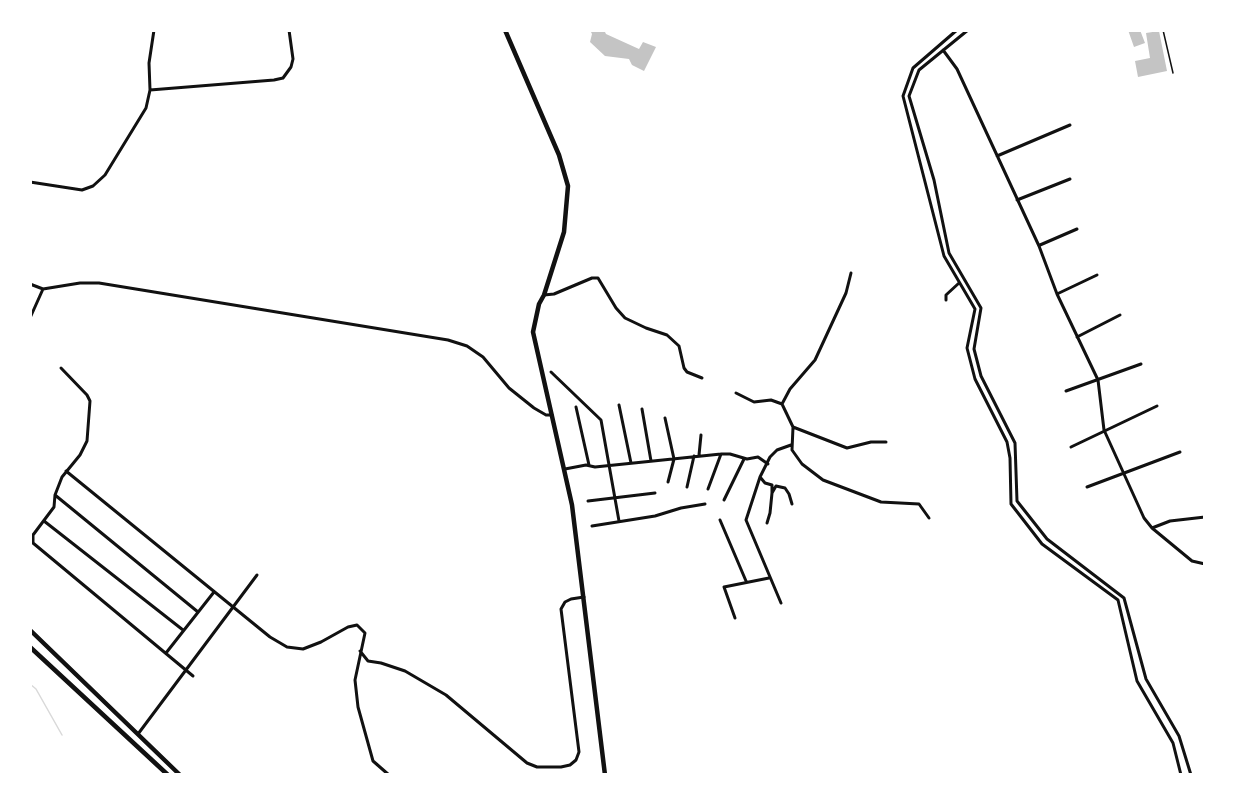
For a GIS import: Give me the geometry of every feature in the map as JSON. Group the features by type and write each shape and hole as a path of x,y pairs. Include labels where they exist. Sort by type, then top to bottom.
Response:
{"main road":[{"path":"506,30 551,134 566,176 568,202 564,232 539,304 534,332 572,506 605,775"},
{"path":"30,630 180,775"},
{"path":"30,646 168,775"}],"street":[{"path":"30,182 75,190 87,188 105,175 146,108 150,90 149,63 154,30"},
{"path":"150,90 283,78 291,67 293,59 289,30"},
{"path":"957,30 913,68 903,96 944,256 975,309 967,348 975,380 1007,442 1010,458 1011,504 1042,544 1118,600 1137,681 1173,743 1182,775"},
{"path":"968,30 919,70 909,96 934,180 949,253 981,308 974,349 981,376 1015,443 1017,501 1047,539 1124,598 1146,680 1179,736 1191,775"},
{"path":"943,51 957,69 1039,246 1057,294 1098,380 1104,430 1144,518 1152,528 1192,561 1205,564"},
{"path":"997,156 1070,124"},
{"path":"1017,201 1070,179"},
{"path":"1039,246 1077,229"},
{"path":"782,404 790,389 815,360 846,293 851,273"},
{"path":"1057,294 1097,275"},
{"path":"544,295 554,294 592,278 598,278 616,308 625,318 667,335 679,346 687,372 702,378"},
{"path":"30,284 43,290 80,283 99,283 448,340 467,346 483,357 509,388 534,408 546,415 552,415"},
{"path":"946,300 946,295 959,283"},
{"path":"30,318 43,290"},
{"path":"1077,337 1120,315"},
{"path":"1066,391 1141,364"},
{"path":"61,368 90,401 87,441 80,455 62,477 55,495 54,507 33,535 33,543 193,676"},
{"path":"551,372 601,420 619,521"},
{"path":"736,393 754,402 771,400 782,404 793,427 794,437 791,445 795,456 823,480 881,502 919,504 929,518"},
{"path":"619,405 631,463"},
{"path":"1071,447 1156,406"},
{"path":"576,407 589,465"},
{"path":"642,409 651,461"},
{"path":"665,418 674,459 668,482"},
{"path":"793,427 847,448 872,442 886,442"},
{"path":"699,455 701,435"},
{"path":"781,603 746,520 760,477 770,457 777,450 791,445"},
{"path":"1087,487 1180,452"},
{"path":"565,469 721,454 730,454 744,459 758,457 768,464"},
{"path":"708,489 721,454"},
{"path":"687,487 694,456"},
{"path":"724,500 744,459"},
{"path":"66,471 270,637 287,647 303,649 348,627 357,625 365,633 355,680 358,707 373,761 389,775"},
{"path":"760,477 765,483 772,485 771,509 767,523"},
{"path":"772,493 776,486 784,488 792,504"},
{"path":"588,501 655,494"},
{"path":"55,495 198,612"},
{"path":"592,526 656,516 681,508 705,504"},
{"path":"1152,528 1170,521 1205,517"},
{"path":"720,520 746,581"},
{"path":"44,521 183,630"},
{"path":"138,734 234,608 256,575"},
{"path":"735,618 724,587 770,578"},
{"path":"166,653 214,592"},
{"path":"360,651 368,661 405,671 446,695 527,763 537,767 570,765 576,760 579,752 561,609 571,599 584,597"}],"lane":[{"path":"1163,30 1173,73"}],"building":[{"path":"590,30 604,30 606,34 639,49 643,42 656,47 644,71 632,65 629,59 605,56 590,42 592,34"},
{"path":"1128,30 1140,30 1145,43 1134,47"},
{"path":"1159,31 1167,71 1138,77 1135,61 1150,58 1146,33"}],"waterway":[{"path":"30,684 36,689 62,735"}]}
